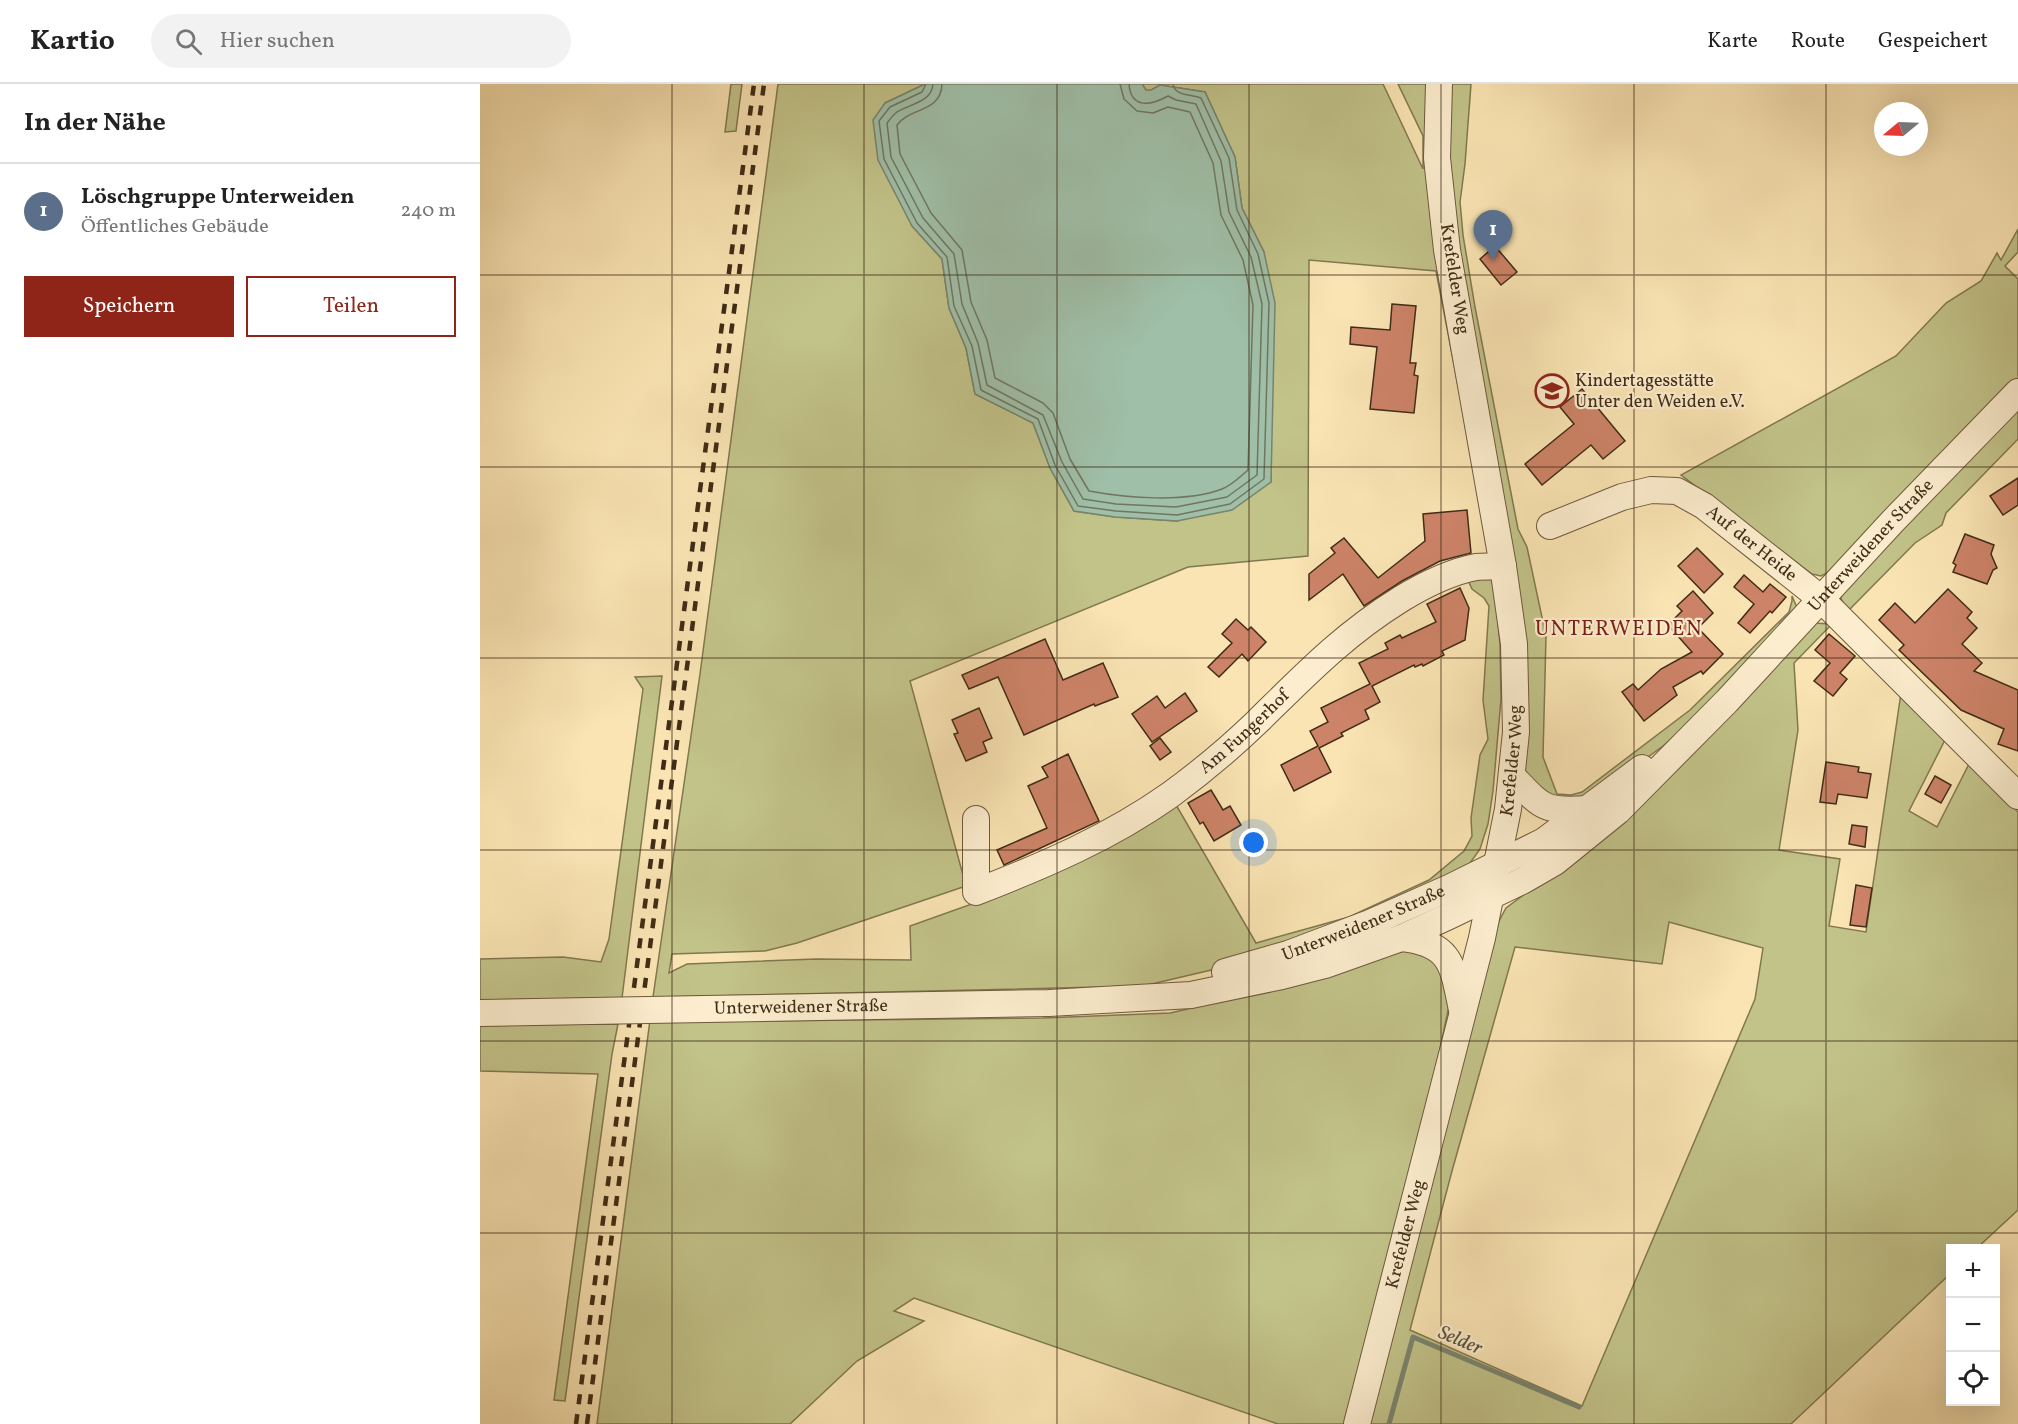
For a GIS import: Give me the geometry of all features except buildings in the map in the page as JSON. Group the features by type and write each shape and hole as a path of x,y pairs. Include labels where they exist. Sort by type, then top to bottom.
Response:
{"street":[{"name":"Krefelder Weg","path":"1357,1424 1463,1016 1497,865 1513,777 1516,732 1514,644 1503,566 1447,250 1437,158 1439,84"},
{"name":"Unterweidener Straße","path":"480,1013 1048,1003 1157,998 1191,995 1282,976 1324,965 1401,938 1522,881 1556,862 1618,811 1727,701 1820,598 2018,392"},
{"name":"Auf der Heide","path":"1551,526 1622,497 1651,490 1677,491 1704,506 1820,598 2018,796"},
{"name":"Am Fungerhof","path":"976,819 976,892 1080,849 1119,828 1169,795 1255,724 1337,644 1375,615 1413,592 1455,572 1478,567 1503,566"},
{"name":"Unterweidener Straße","path":"1123,998 1288,954 1370,923 1497,865 1544,840 1633,776 1727,701"},
{"path":"1513,777 1541,806 1562,810 1587,809"},
{"name":"Unterweidener Straße","path":"1401,938 1429,944 1448,959 1454,971 1463,1016"}],"green space":[{"path":"731,84 742,84 736,131 725,132"},
{"path":"778,84 925,84 885,103 912,226 942,259 949,308 966,348 975,394 1033,423 1050,468 1074,511 1115,517 1177,521 1271,482 1271,422 1264,252 1242,208 1235,157 1205,92 1160,85 1150,91 1146,90 1142,84 1383,84 1423,169 1423,136 1398,84 1430,84 1486,531 1436,271 1309,260 1308,556 1188,567 910,681 966,886 797,943 765,951 672,954 669,973 687,964 816,959 911,960 910,926 1042,879 1093,853 1175,803 1256,943 1349,917 1429,880 1464,851 1472,836 1471,818 1480,755 1488,739 1483,700 1489,606 1484,598 1472,589 1466,576 1478,570 1494,580 1500,644 1501,699 1488,824 1480,849 1468,866 1433,887 1250,961 1143,986 666,997 663,1022 1043,1018 1170,1013 1319,979 1402,949 1421,952 1444,967 1450,1001 1427,1111 1348,1424 1278,1424 914,1298 894,1311 924,1321 857,1361 790,1424 597,1424"},
{"path":"1448,84 1471,84 1460,202 1463,235 1518,529 1527,547 1546,636 1543,757 1557,794 1571,795 1582,792 1690,710 1789,612 1792,596 1799,612 1695,719 1663,746 1584,804 1570,809 1525,778 1522,655 1463,296 1444,139"},
{"path":"2018,229 2018,252 2005,266 2018,279 2018,384 1831,571 1821,576 1812,574 1681,475 1896,356 1946,303 1981,281 1997,253 2001,260"},
{"path":"2018,409 2018,439 1946,513 1942,525 1915,543 1848,611 1841,599 1843,588"},
{"path":"1813,623 1832,624 1794,663 1798,730 1779,850 1840,859 1829,926 1866,932 1901,693 1946,738 1909,811 1937,827 1970,762 2018,812 2018,1210 1981,1244 1946,1244 1946,1278 1791,1424 1367,1424 1430,1174 1499,921 1506,908 1541,882","holes":["1669,922 1763,948 1755,999 1582,1406 1410,1330 1515,947 1662,964"]},
{"path":"662,676 622,998 480,1000 480,959 563,957 601,962 609,939 643,689 635,677"},
{"path":"618,1024 565,1401 554,1400 598,1074 480,1071 480,1025"}],"water":[{"path":"925,84 1142,84 1146,90 1160,85 1205,92 1235,157 1242,208 1264,252 1275,303 1271,482 1232,510 1177,521 1115,517 1074,511 1050,468 1033,423 975,394 966,348 949,308 942,259 912,226 878,160 873,120 885,103"}],"waterway":[{"name":"Selder","path":"1389,1424 1413,1337 1579,1407"}],"railway":[{"path":"576,1424 754,84"},
{"path":"587,1424 764,84"}],"place":[{"name":"Löschgruppe Unterweiden","path":"1493,260"},
{"name":"Kindertagesstätte Unter den Weiden e.V.","path":"1552,391"}],"district":[{"name":"UNTERWEIDEN","path":"1619,629"}]}
